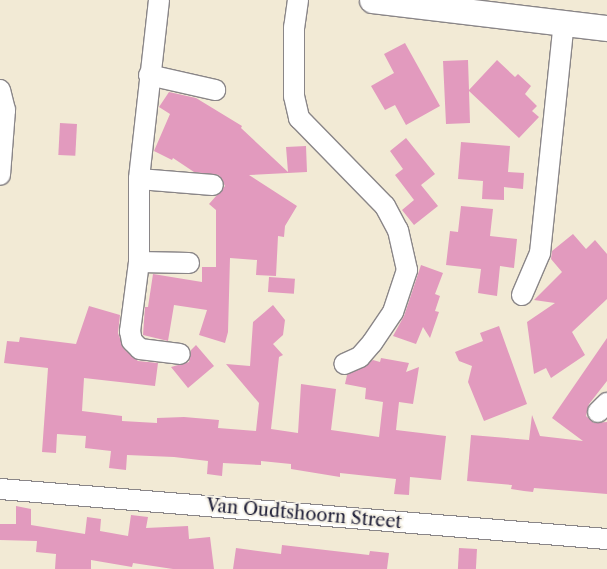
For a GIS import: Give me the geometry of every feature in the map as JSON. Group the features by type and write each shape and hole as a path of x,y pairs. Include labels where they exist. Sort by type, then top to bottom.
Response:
{"street":[{"path":"159,0 149,75 139,179 139,262 130,331 132,341 140,350 180,354"},
{"path":"298,0 294,27 294,96 299,118 385,206 398,230 407,270 393,312 360,357 344,364"},
{"path":"372,0 480,7 607,28"},
{"path":"522,295 540,253 564,22"},
{"path":"149,75 215,90"},
{"path":"0,90 5,110 0,176"},
{"path":"139,179 213,185"},
{"path":"139,262 189,263"},
{"name":"Van Oudtshoorn Street","path":"0,488 607,539"}],"building":[{"path":"405,43 440,106 406,125 395,105 385,110 371,86 394,73 384,54"},
{"path":"468,60 469,90 497,60 515,77 518,74 531,86 525,94 537,106 532,111 539,117 519,138 469,91 470,123 446,124 443,61"},
{"path":"169,92 196,98 242,126 241,128 288,172 286,147 306,146 307,172 249,175 297,206 285,226 284,237 278,236 276,276 256,275 257,260 230,258 228,332 225,343 199,335 207,310 174,305 168,341 143,335 145,307 148,307 153,274 202,282 202,267 216,267 216,210 209,204 225,186 219,175 194,172 173,158 172,160 154,151 170,114 159,107"},
{"path":"60,123 77,124 75,156 58,155"},
{"path":"406,138 435,174 421,185 438,206 414,225 402,210 414,200 395,175 403,169 390,151"},
{"path":"461,142 510,146 508,172 524,173 523,189 504,187 504,200 482,199 483,181 458,179"},
{"path":"461,206 493,209 490,236 517,239 514,268 500,266 497,296 478,293 481,269 446,265 450,231 458,232"},
{"path":"573,234 586,249 595,240 607,254 607,299 572,332 585,355 551,378 546,368 534,374 527,322 555,303 534,300 562,272 551,259 552,251"},
{"path":"421,265 443,273 435,294 440,296 435,311 439,312 430,338 423,327 416,344 393,336 404,316"},
{"path":"269,277 295,279 294,294 268,292"},
{"path":"273,305 285,320 283,335 273,344 283,355 279,357 271,429 298,433 301,384 336,389 331,430 379,437 383,402 365,399 366,388 345,384 347,375 373,360 380,362 381,358 409,363 406,372 419,367 413,404 399,402 396,430 446,436 441,480 410,477 409,495 394,494 396,479 340,473 340,477 291,469 291,464 261,461 261,465 223,463 222,476 207,474 208,461 174,457 127,455 126,470 109,468 111,451 85,448 86,436 57,434 56,453 42,452 48,368 4,363 7,341 19,342 20,337 76,344 89,306 120,315 118,333 124,349 138,361 158,363 155,386 84,378 82,411 122,416 122,421 157,423 157,418 184,417 219,420 218,428 256,431 259,403 226,364 250,366 253,322"},
{"path":"499,326 527,404 484,421 468,382 472,366 459,361 455,352 483,341 480,333"},
{"path":"607,338 607,381 589,404 586,416 594,423 607,422 607,494 534,488 533,492 511,489 512,485 467,481 471,435 529,440 532,415 540,436 583,441 552,418"},
{"path":"196,345 214,366 188,388 171,367 189,362 191,350"},
{"path":"16,506 31,509 31,525 85,534 87,517 101,519 100,531 128,536 131,515 148,517 146,528 188,526 189,539 210,537 214,569 173,569 133,563 132,567 91,560 91,569 55,569 56,554 36,552 37,541 0,540 0,524 16,524"},
{"path":"282,545 369,555 370,551 389,553 387,569 233,569 236,548 281,554"},
{"path":"459,548 477,549 476,569 458,569"}]}
